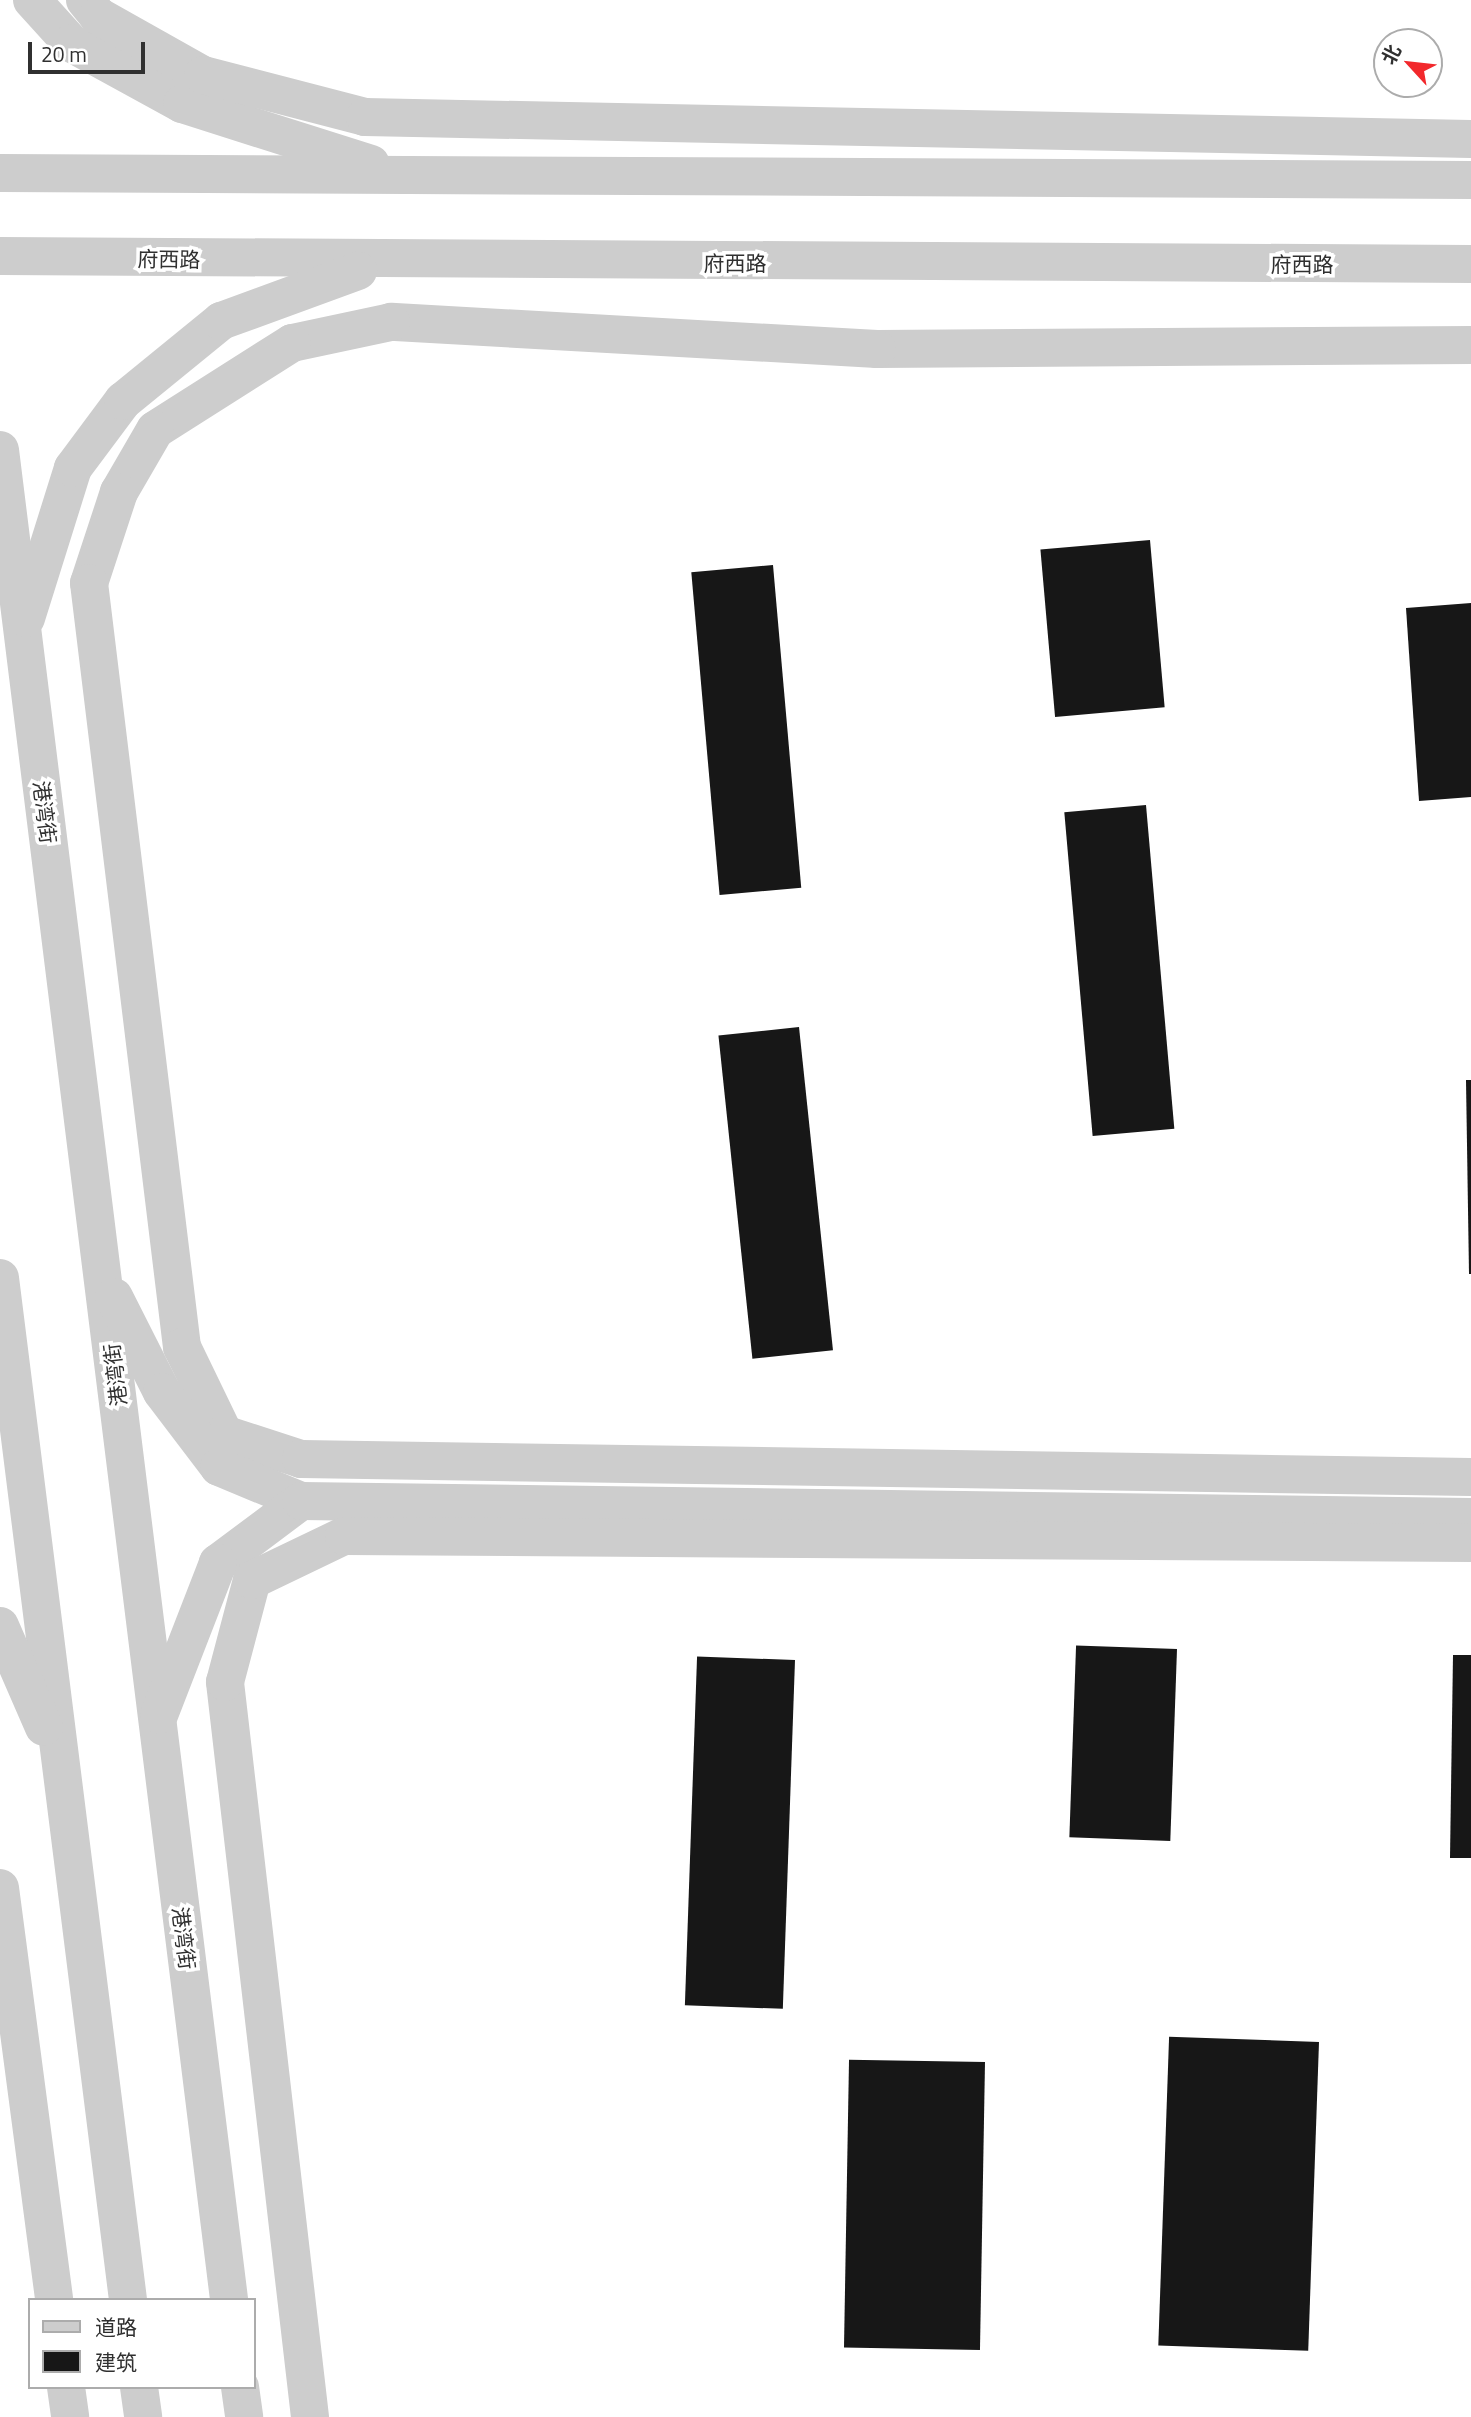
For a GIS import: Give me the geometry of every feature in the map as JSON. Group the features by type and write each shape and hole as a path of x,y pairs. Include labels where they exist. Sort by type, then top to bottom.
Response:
{"street":[{"path":"32,0 71,43 182,104 406,175"},
{"path":"85,0 98,16 203,75 365,117 1471,139"},
{"path":"0,173 1471,180"},
{"name":"府西路","path":"0,256 380,262 1471,264"},
{"path":"22,630 73,468 123,401 221,321 380,262"},
{"path":"1471,345 877,349 391,322 292,343 155,430 119,492 89,583 182,1347 224,1434 301,1459 1471,1477"},
{"name":"港湾街","path":"0,450 229,2298"},
{"path":"102,1274 162,1392 219,1467 301,1501 1471,1517"},
{"path":"0,1278 128,2298"},
{"path":"157,1720 218,1563 301,1501"},
{"path":"310,2417 225,1682 252,1580 344,1536 1471,1543"},
{"path":"0,1626 61,1768"},
{"path":"0,1888 54,2298"},
{"path":"66,2389 70,2417"},
{"path":"139,2389 143,2417"},
{"path":"240,2389 244,2417"}],"building":[{"path":"1150,540 1165,707 1055,717 1040,550"},
{"path":"773,565 801,888 720,895 691,572"},
{"path":"1471,603 1471,797 1419,801 1406,608"},
{"path":"1146,805 1174,1129 1093,1136 1064,812"},
{"path":"799,1027 833,1350 752,1359 718,1035"},
{"path":"1466,1080 1471,1080 1471,1274 1469,1274"},
{"path":"1076,1645 1177,1649 1170,1841 1069,1837"},
{"path":"1453,1655 1471,1655 1471,1858 1450,1858"},
{"path":"697,1657 795,1660 783,2009 685,2005"},
{"path":"1169,2037 1319,2042 1308,2351 1158,2346"},
{"path":"849,2060 985,2062 980,2350 844,2348"}]}
